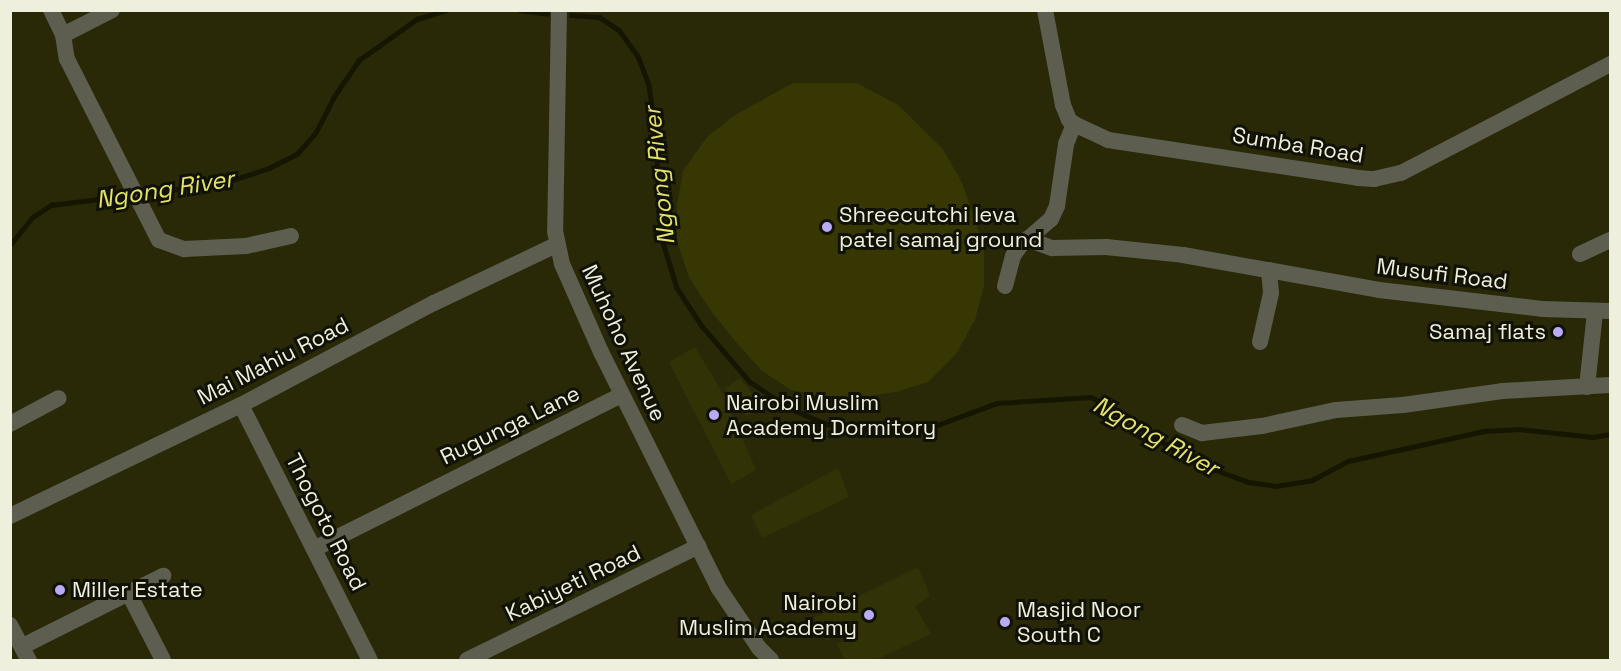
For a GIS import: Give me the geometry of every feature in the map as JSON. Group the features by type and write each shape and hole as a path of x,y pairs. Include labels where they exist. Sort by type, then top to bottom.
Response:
{"street":[{"path":"51,10 63,35 68,59 159,240 175,248 246,246 291,236"},
{"path":"63,35 112,10"},
{"name":"Muhoho Avenue","path":"559,10 555,106 556,245 578,302 622,395 727,602 759,648 771,660"},
{"path":"1005,286 1013,256 1027,239 1050,219 1056,206 1066,144 1074,124 1063,105 1045,10"},
{"name":"Sumba Road","path":"1074,124 1108,140 1374,179 1401,173 1611,64"},
{"name":"Musufi Road","path":"1027,239 1052,248 1145,250 1378,290 1542,309 1603,311"},
{"path":"1580,254 1611,240"},
{"name":"Mai Mahiu Road","path":"10,516 241,405 434,303 556,245"},
{"path":"1260,342 1271,293 1269,270"},
{"path":"1587,387 1603,311"},
{"path":"1182,424 1202,433 1262,426 1336,410 1403,405 1502,391 1611,384"},
{"name":"Rugunga Lane","path":"314,549 622,395"},
{"path":"10,424 59,399"},
{"name":"Thogoto Road","path":"241,405 370,660"},
{"name":"Kabiyeti Road","path":"467,660 699,546"},
{"path":"10,625 26,653 163,576"},
{"path":"129,594 163,660"}],"shaded area":[{"name":"Shreecutchi leva patel samaj ground","path":"793,83 857,83 898,105 943,149 962,183 984,245 984,286 975,320 956,354 928,382 896,392 861,397 827,397 791,390 762,371 711,311 689,277 677,241 677,205 683,171 707,137 735,115"},
{"name":"Nairobi Muslim Academy Dormitory","path":"695,347 728,402 732,400 725,388 740,378 762,406 747,417 740,408 731,413 756,470 731,484 669,362"},
{"name":"Nairobi Muslim Academy","path":"838,468 849,497 762,538 751,515"},
{"name":"Nairobi Muslim Academy","path":"918,567 930,596 915,606 931,634 875,660 845,660 837,644 851,638 847,631 826,641 814,618"}],"waterway":[{"name":"Ngong River","path":"139,194 224,183 269,168 297,154 316,132 333,98 359,60 417,19 447,10"},
{"name":"Ngong River","path":"520,10 547,14"},
{"name":"Ngong River","path":"571,15 599,17 619,30 638,56 649,85 655,128 662,239 677,288 702,326 750,382 791,409 827,424 885,431 932,427 997,403 1091,397 1119,411 1164,443 1213,469 1248,482 1276,486 1312,480 1348,461 1484,431 1520,429 1593,437 1610,434"},
{"name":"Ngong River","path":"10,245 33,217 51,205 131,195"}],"place":[{"name":"Shreecutchi leva patel samaj ground","path":"827,227"},
{"name":"Samaj flats","path":"1558,332"},
{"name":"Nairobi Muslim Academy Dormitory","path":"714,415"},
{"name":"Miller Estate","path":"60,590"},
{"name":"Nairobi Muslim Academy","path":"869,615"},
{"name":"Masjid Noor South C","path":"1005,622"}]}
